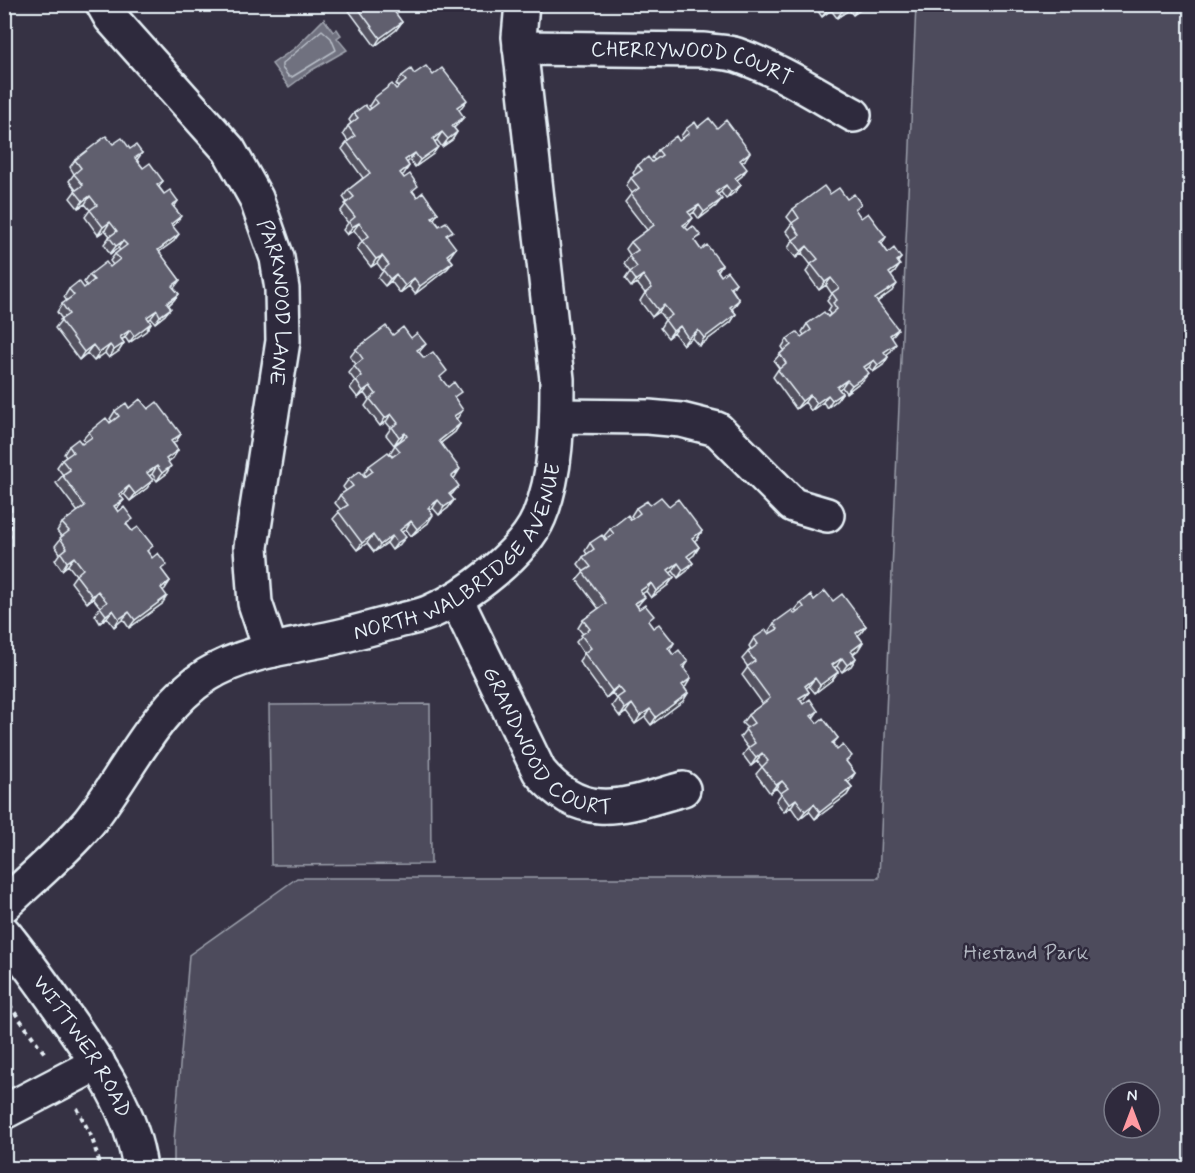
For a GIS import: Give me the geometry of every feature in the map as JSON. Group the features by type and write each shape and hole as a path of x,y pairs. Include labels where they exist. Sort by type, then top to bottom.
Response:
{"street":[{"name":"PARKWOOD LANE","path":"103,4 111,18 229,150 256,198 277,258 282,289 283,341 252,546 255,603 268,642 273,650"},
{"name":"NORTH WALBRIDGE AVENUE","path":"4,904 89,822 149,735 182,694 207,675 244,657 339,636 430,612 456,599 509,558 528,536 538,518 545,497 556,442 557,416 556,375 519,37 522,4"},
{"name":"CHERRYWOOD COURT","path":"520,48 704,51 734,54 784,76 854,116"},
{"path":"557,416 648,417 681,420 717,429 793,505 827,515"},
{"name":"GRANDWOOD COURT","path":"456,599 539,771 549,783 574,800 607,807 624,805 683,789"},
{"name":"WITTWER ROAD","path":"4,933 98,1063 120,1100 137,1144 140,1168"},
{"path":"4,1112 98,1063"}],"path":[{"path":"4,444 7,453 10,503 4,578"}],"green space":[{"name":"Hiestand Park","path":"916,5 1190,5 1190,1168 174,1168 174,1140 189,955 297,878 879,878"},
{"path":"430,704 431,864 271,865 269,705"}],"water":[{"path":"324,19 333,32 337,29 341,35 337,38 347,50 312,70 289,87 272,64 295,48"}],"building":[{"path":"355,4 395,4 391,7 402,22 380,38"},
{"path":"838,4 851,4 843,10"},
{"path":"426,66 433,75 442,68 467,100 457,107 464,117 452,126 457,132 448,139 442,132 433,139 438,147 420,160 415,153 405,160 409,166 400,173 404,178 410,174 418,186 412,191 417,197 423,192 438,213 432,217 439,226 446,222 453,231 446,235 456,248 447,255 453,262 420,286 414,278 405,286 396,274 390,279 383,270 389,265 382,256 376,259 362,241 369,236 359,223 352,227 349,222 355,217 345,204 354,197 348,190 370,173 347,142 355,136 348,126 358,118 354,113 365,105 369,110 378,103 374,98 392,84 396,89 406,81 402,76 411,69 414,74"},
{"path":"709,118 717,128 726,120 750,152 740,160 747,169 735,178 741,185 731,192 726,185 716,192 722,199 704,212 699,205 688,212 693,218 683,225 688,230 693,226 701,236 694,240 701,250 707,245 722,265 716,269 721,276 727,271 736,283 730,287 739,300 730,307 736,314 704,338 698,330 688,338 680,326 673,331 665,320 672,315 664,305 658,310 645,293 652,288 643,275 636,280 630,272 637,267 629,256 638,250 631,242 654,225 631,194 639,188 631,178 642,170 638,165 648,157 652,162 662,155 658,150 676,136 679,141 689,133 686,129 695,122 698,127"},
{"path":"106,136 113,144 122,138 130,149 136,145 142,153 135,158 143,168 150,163 163,181 157,185 164,194 170,190 178,201 172,205 181,216 171,224 179,234 158,250 180,280 172,286 179,294 167,303 171,308 160,316 157,310 147,317 151,323 134,336 130,330 120,337 124,343 114,350 110,345 99,353 93,345 84,352 60,320 69,314 62,304 74,295 69,289 79,281 84,288 94,280 89,275 106,262 110,267 120,259 115,254 127,245 123,241 116,246 109,237 117,231 110,222 103,227 90,210 97,205 90,196 83,201 75,191 83,185 74,174 81,168 75,160"},
{"path":"824,186 830,194 839,188 847,199 854,194 861,204 855,209 861,218 868,213 886,237 880,242 888,253 894,248 901,258 897,261 900,265 889,273 897,284 875,299 898,329 890,335 896,344 884,352 888,357 878,365 874,360 864,367 869,373 852,385 847,380 837,387 842,393 832,400 828,395 817,403 810,395 802,401 778,370 786,363 780,354 791,345 787,339 797,332 801,337 811,330 807,324 824,312 828,317 837,309 833,303 837,300 832,293 839,288 831,278 825,282 811,264 818,259 807,246 801,251 793,240 800,235 792,223 799,218 793,209"},
{"path":"386,326 393,335 403,327 411,338 417,333 426,344 417,350 424,358 433,352 447,371 440,377 448,387 454,382 461,392 454,397 463,410 454,416 460,424 439,441 460,469 452,476 459,486 449,494 454,500 444,507 438,500 428,508 433,515 417,529 411,521 400,530 406,537 397,543 392,536 380,545 373,535 362,543 338,511 348,505 340,495 353,486 348,480 360,471 365,477 373,471 369,466 388,452 392,457 400,451 395,445 407,436 405,433 399,437 392,427 398,423 391,414 385,418 370,399 376,394 370,386 363,391 356,381 362,376 354,366 363,359 356,349"},
{"path":"140,399 148,409 157,402 181,434 171,441 178,450 166,459 171,466 162,473 157,466 147,473 153,480 135,494 129,486 119,494 124,500 114,506 118,512 124,507 133,519 126,524 132,531 138,527 153,546 147,551 152,558 158,553 167,565 161,569 170,581 161,588 167,596 135,620 129,612 119,619 113,610 106,615 100,607 107,602 98,591 92,596 76,575 83,569 74,557 67,562 61,553 67,548 60,538 69,531 62,523 85,506 62,475 70,470 62,460 73,452 69,446 78,439 82,444 92,437 89,432 106,418 110,423 119,416 115,411 126,403 129,408"},
{"path":"661,497 669,506 678,499 702,531 692,538 699,547 687,556 693,563 683,570 678,563 668,570 674,577 656,591 651,583 640,591 645,597 635,603 639,609 645,605 654,616 648,621 653,628 659,624 674,643 668,648 673,655 679,650 688,662 682,666 691,678 682,685 688,693 656,717 650,709 640,716 632,704 625,709 617,698 624,693 618,686 612,691 584,653 591,648 581,635 590,629 583,620 606,603 583,572 591,567 583,557 594,549 590,543 602,535 605,540 614,534 610,529 628,515 631,520 640,513 636,508 647,501 650,505"},
{"path":"825,591 833,601 842,594 866,626 856,633 863,642 851,651 856,658 847,665 842,658 832,665 838,672 820,685 815,678 805,686 809,692 799,698 803,704 810,699 818,711 811,716 817,723 823,718 838,738 832,743 837,750 843,745 852,756 846,761 855,773 846,780 852,787 820,812 814,804 805,811 796,799 789,804 781,793 788,788 782,781 776,785 762,767 768,761 762,753 756,758 748,748 755,743 745,729 754,723 748,715 770,698 747,667 755,661 748,652 758,644 754,638 766,630 769,634 778,629 774,623 792,610 795,614 804,607 801,603 811,595 814,600"}]}
